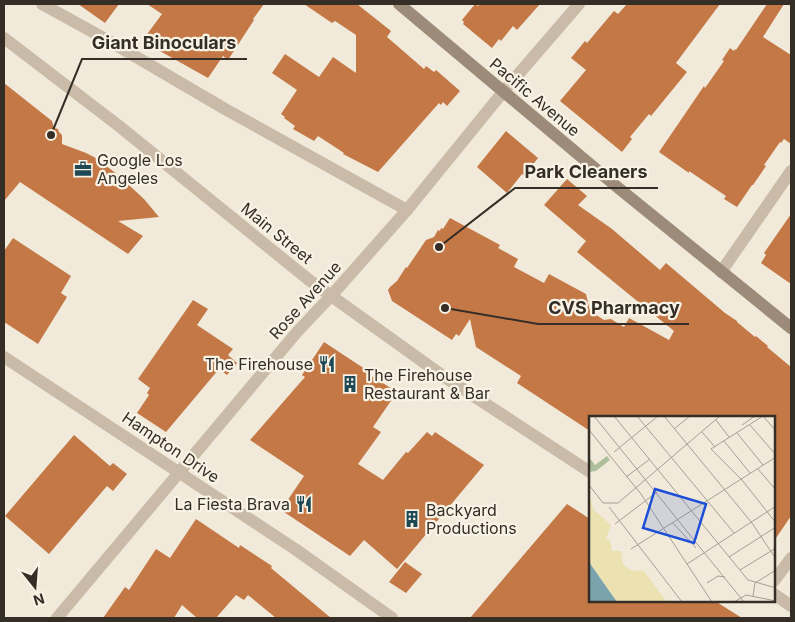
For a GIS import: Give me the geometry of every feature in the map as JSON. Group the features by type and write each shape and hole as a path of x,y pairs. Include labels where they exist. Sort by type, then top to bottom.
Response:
{"main road":[{"name":"Pacific Avenue","path":"399,4 616,186 791,328"}],"street":[{"path":"42,4 407,210"},
{"name":"Rose Avenue","path":"57,618 297,332 407,210 579,4"},
{"name":"Main Street","path":"4,38 119,126 298,272 443,376 589,471"},
{"path":"721,272 791,171"},
{"name":"Hampton Drive","path":"4,357 295,548 392,618"},
{"path":"775,580 791,558"},
{"path":"775,595 791,606"}],"building":[{"path":"78,4 119,4 105,23"},
{"path":"147,4 264,4 228,60 223,56 208,78 142,41 162,14"},
{"path":"304,4 357,4 391,31 387,37 424,69 426,66 434,72 436,70 460,91 447,106 443,102 441,105 439,103 378,172 343,154 318,136 314,141 293,129 295,126 281,114 297,90 272,73 285,54 319,77 333,57 356,73 356,35 335,21 332,23"},
{"path":"475,4 478,6 480,4 540,4 517,30 513,26 501,41 499,39 492,48 463,24 462,20"},
{"path":"627,4 720,4 676,63 687,72 651,116 649,114 630,137 632,139 622,152 560,101 586,70 571,58 585,41 587,43 614,11 618,14"},
{"path":"767,4 784,4 763,37 791,55 791,144 784,139 780,142 764,165 766,166 737,207 724,199 726,196 659,152 704,86 705,88 724,61 722,60 730,48 734,51 736,50"},
{"name":"Google Los Angeles","path":"4,83 52,121 54,128 58,129 62,135 62,144 94,157 117,174 144,199 159,217 118,221 143,236 128,254 20,182 4,201"},
{"path":"506,131 538,158 507,193 477,167"},
{"path":"567,179 587,196 578,205 612,229 660,270 666,263 791,367 791,516 775,540 775,416 589,416 589,430 517,383 521,376 476,347 470,319 459,336 456,334 452,340 392,301 388,290 390,287 407,268 426,240 434,237 441,228 443,229 450,218 500,245 498,248 518,259 514,267 544,283 549,274 586,294 590,311 604,320 611,319 624,327 629,318 669,340 674,331 577,252 586,241 544,205"},
{"path":"791,214 791,284 761,263 766,255 764,253"},
{"path":"13,238 71,276 61,293 67,297 38,344 4,322 4,251"},
{"path":"193,300 208,309 197,325 233,349 228,355 237,363 227,375 219,369 166,432 137,413 149,395 147,393 150,388 138,379"},
{"path":"324,342 397,392 373,427 381,432 358,464 383,480 406,452 408,453 427,432 432,436 435,432 484,465 397,569 364,540 350,556 281,510 304,476 250,440 305,377 302,375"},
{"path":"74,435 110,466 113,463 127,474 113,491 107,486 49,554 5,516"},
{"path":"567,504 589,518 589,602 717,602 742,618 470,618"},
{"path":"196,519 239,548 240,545 272,566 271,568 331,618 276,618 248,595 244,600 236,595 216,618 197,618 182,605 174,618 103,618 125,587 129,590 156,549 170,558"},
{"path":"405,562 422,574 406,593 389,582"}],"place":[{"name":"Giant Binoculars","path":"51,135"},
{"name":"Google Los Angeles","path":"83,169"},
{"name":"Park Cleaners","path":"439,247"},
{"name":"CVS Pharmacy","path":"445,308"},
{"name":"The Firehouse","path":"327,364"},
{"name":"The Firehouse Restaurant & Bar","path":"350,384"},
{"name":"La Fiesta Brava","path":"304,504"},
{"name":"Backyard Productions","path":"412,519"}]}
